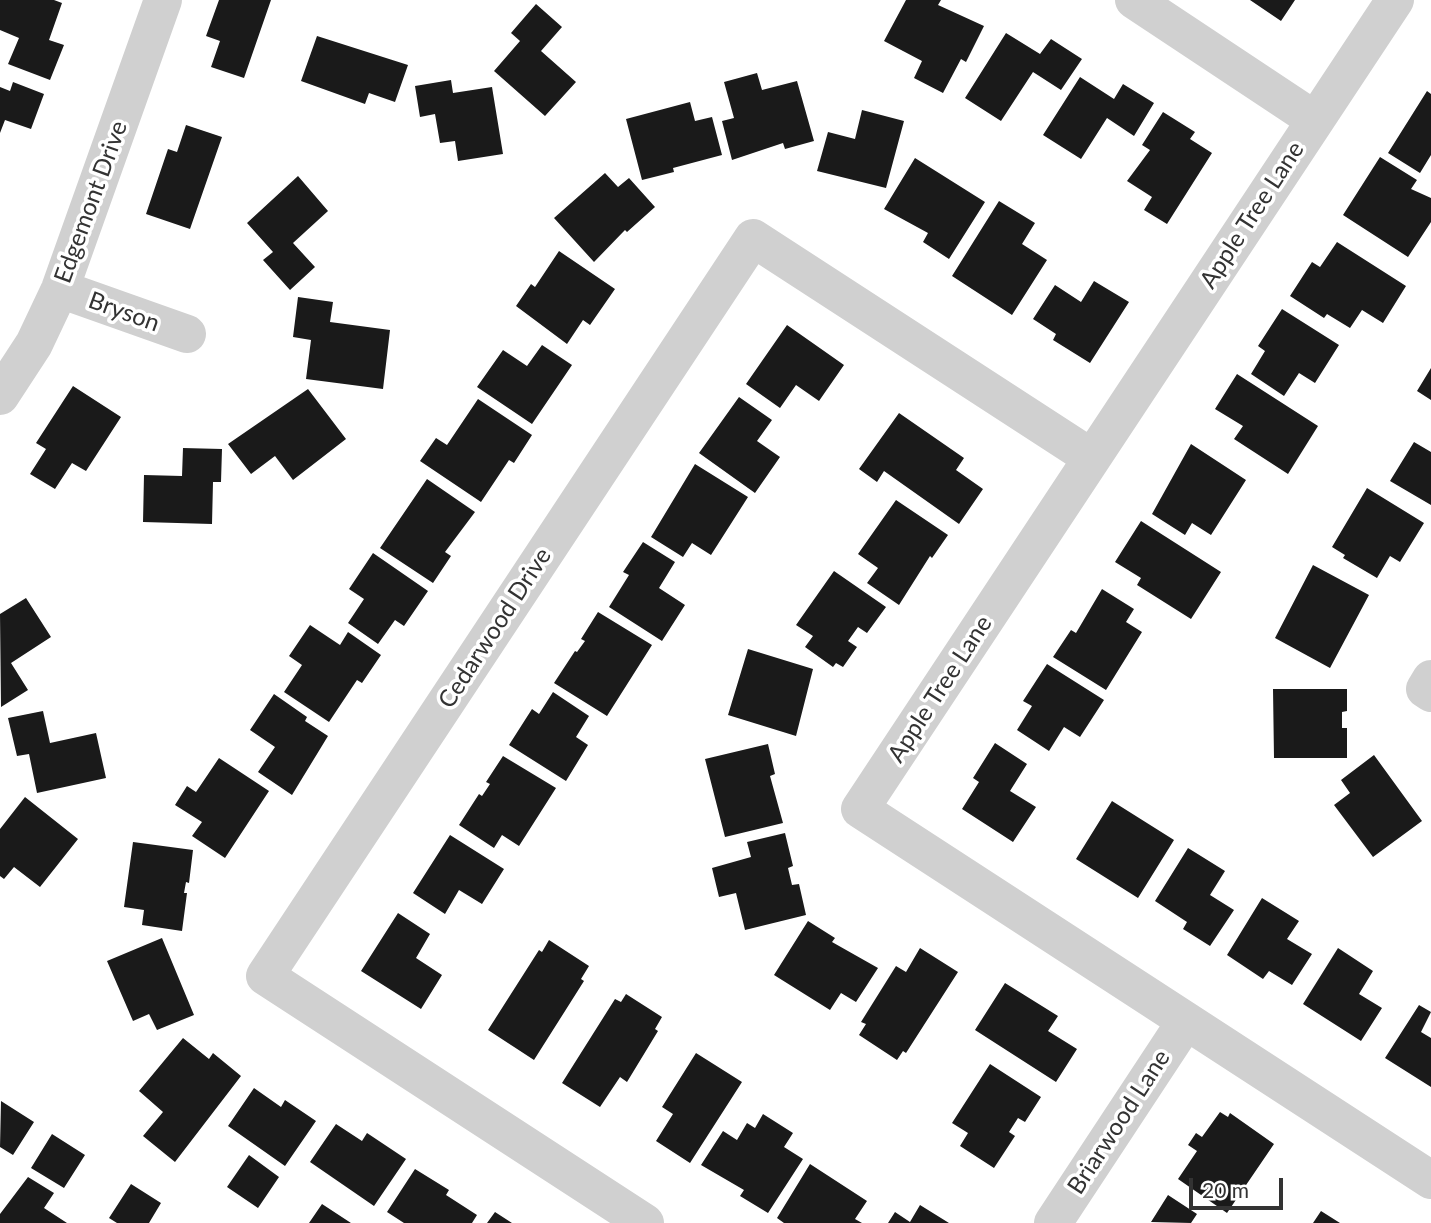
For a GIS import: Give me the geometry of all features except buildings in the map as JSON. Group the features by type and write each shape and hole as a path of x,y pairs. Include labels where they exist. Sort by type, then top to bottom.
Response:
{"street":[{"name":"Edgemont Drive","path":"0,396 34,344 60,289 163,0"},
{"path":"1134,0 1315,120"},
{"name":"Apple Tree Lane","path":"1395,0 860,809 1431,1180"},
{"name":"Cedarwood Drive","path":"645,1223 265,976 753,238 1092,458"},
{"name":"Bryson","path":"60,289 187,334"},
{"path":"1431,679 1424,689 1431,693"},
{"name":"Briarwood Lane","path":"1053,1223 1186,1021"}]}
